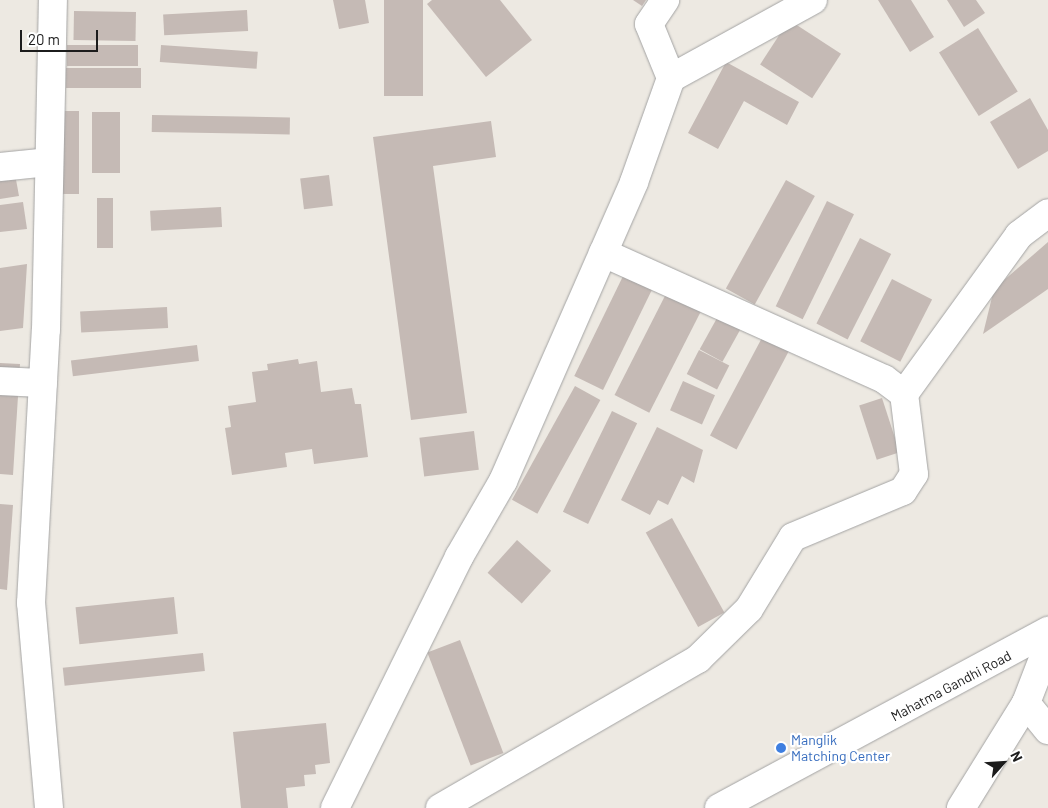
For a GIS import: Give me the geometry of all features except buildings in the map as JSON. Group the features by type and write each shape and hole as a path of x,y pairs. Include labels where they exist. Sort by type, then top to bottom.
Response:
{"street":[{"path":"49,808 30,602 43,383 50,162 52,0"},
{"path":"665,0 649,24 671,78"},
{"path":"335,808 459,557 503,481 603,253 671,78 813,0"},
{"path":"0,167 50,162"},
{"path":"440,808 698,659 749,609 784,547 806,528 903,491 914,474 914,460 904,394 1019,235 1048,213"},
{"path":"603,253 884,379 904,394"},
{"path":"0,381 43,383"},
{"name":"Mahatma Gandhi Road","path":"720,808 1048,631"},
{"path":"961,808 1026,703 1048,646"},
{"path":"1026,703 1048,730"}],"place":[{"name":"Manglik Matching Center","path":"781,748"}]}
